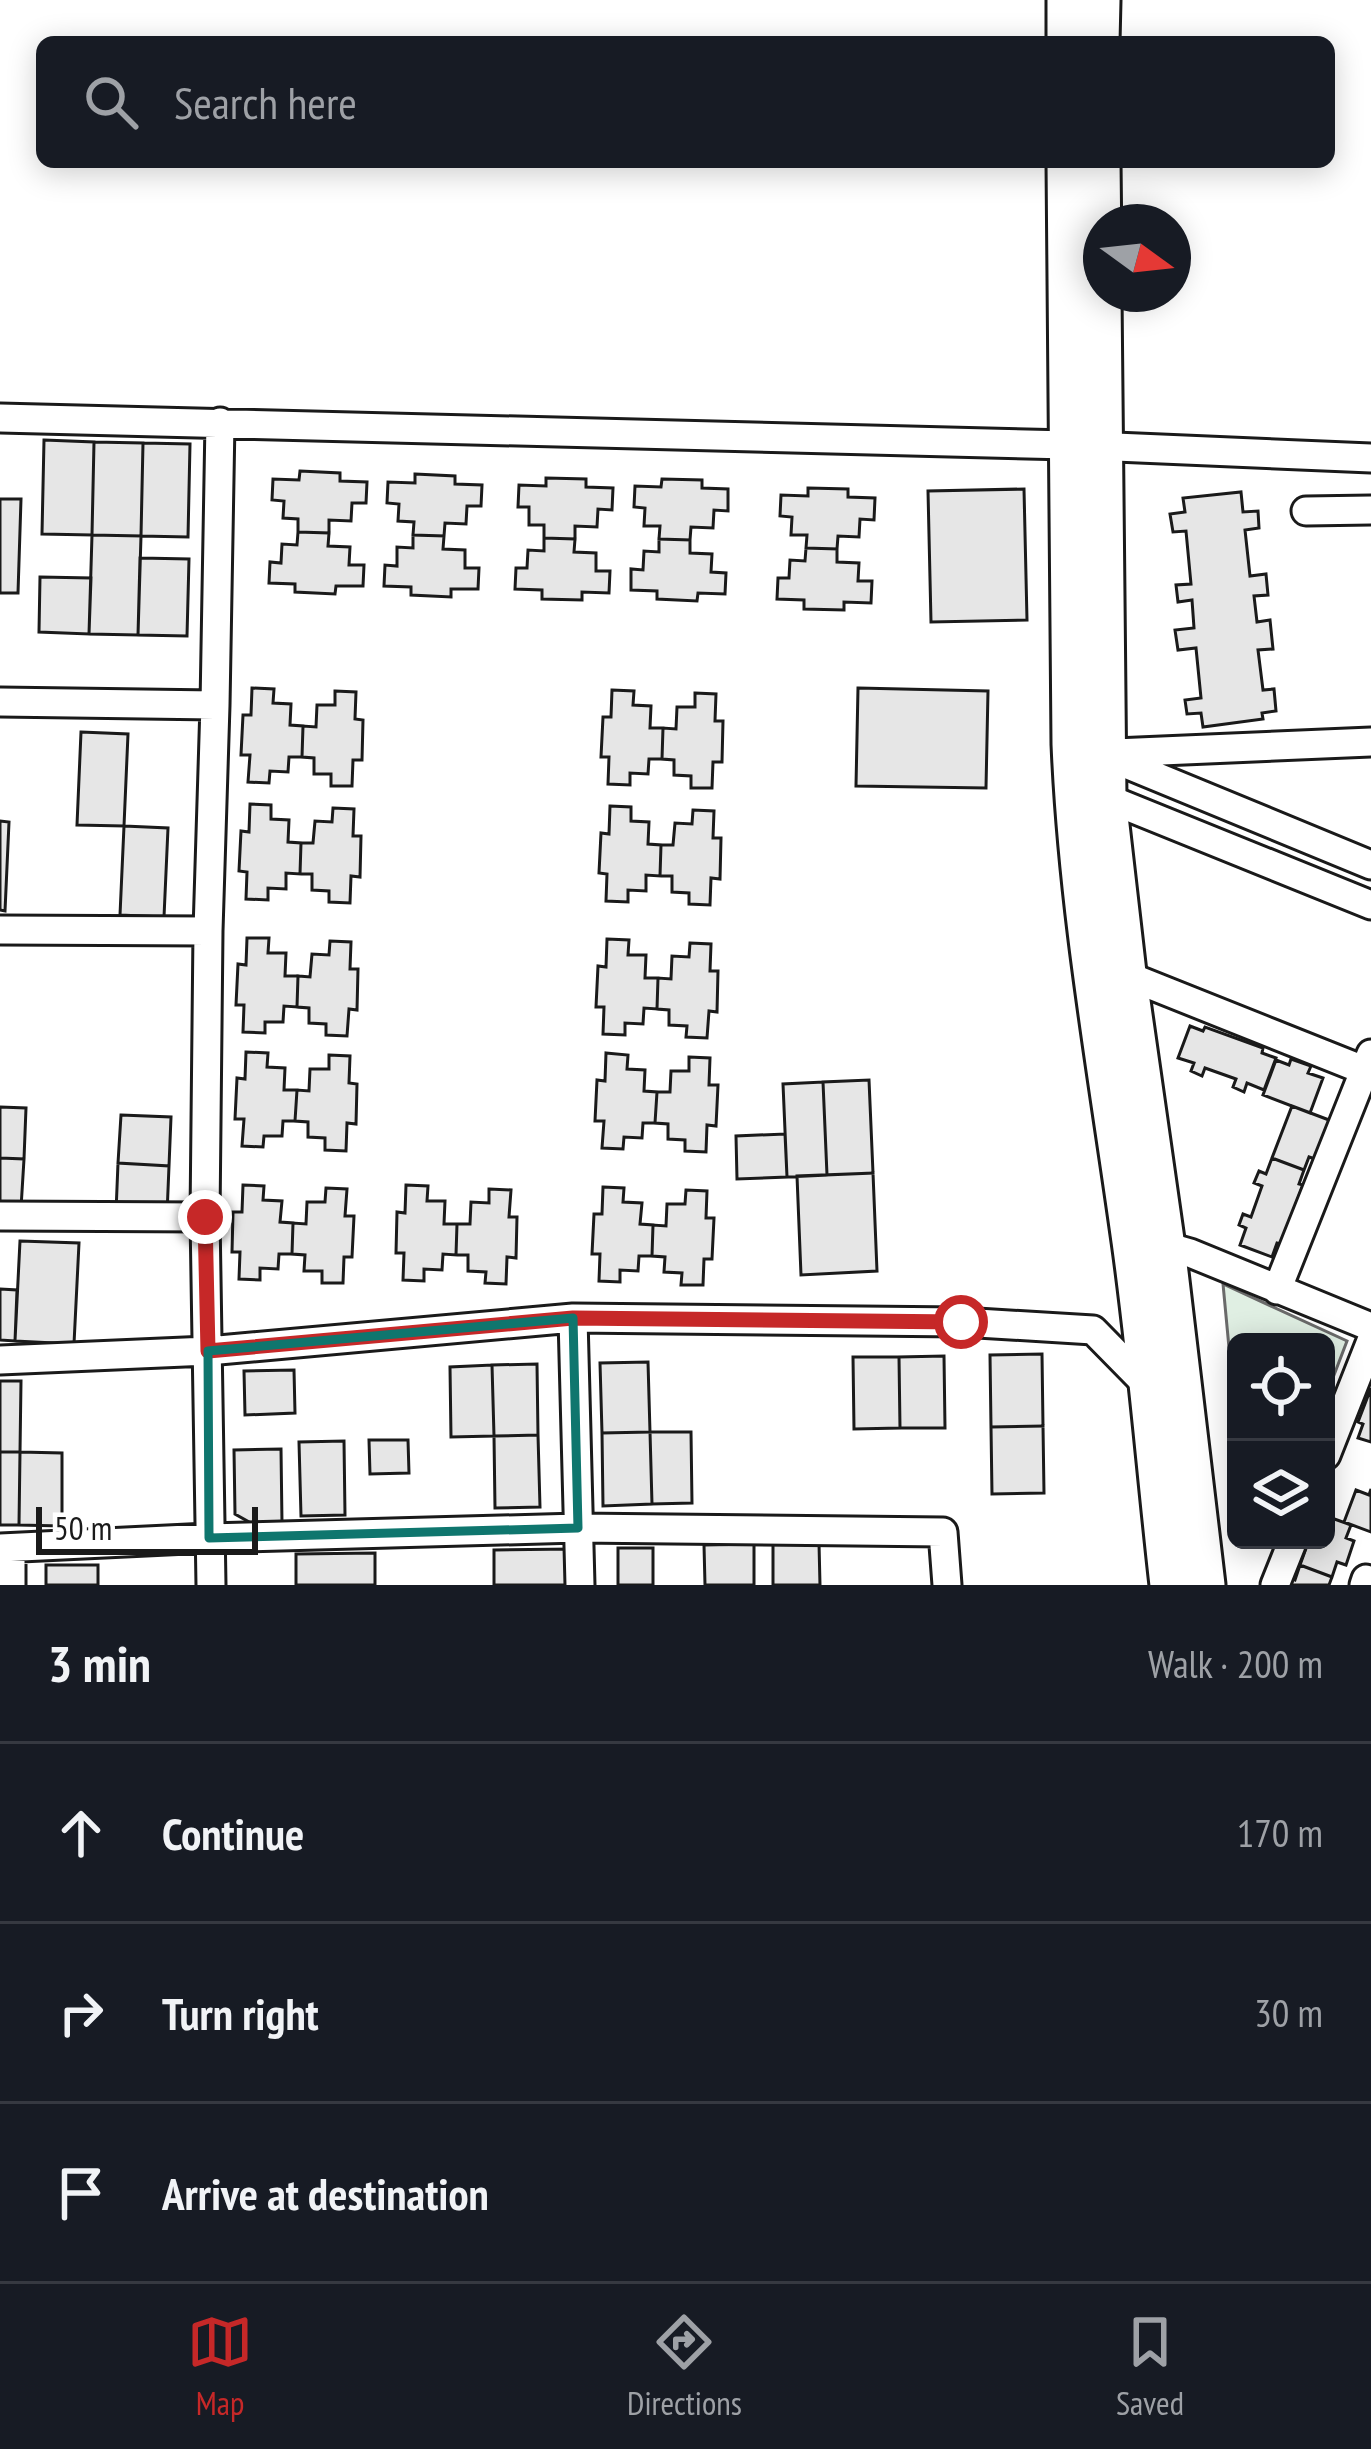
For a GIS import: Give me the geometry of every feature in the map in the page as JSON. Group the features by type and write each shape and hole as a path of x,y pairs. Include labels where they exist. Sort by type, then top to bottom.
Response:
{"street":[{"path":"1067,0 1067,36"},
{"path":"1100,0 1100,36"},
{"path":"1067,168 1086,446 1090,792 1109,968 1149,1247 1204,1585"},
{"path":"1100,168 1100,204"},
{"path":"1086,446 1099,312"},
{"path":"0,418 1086,446 1371,458"},
{"path":"212,1585 205,1217 220,422"},
{"path":"1306,511 1371,510"},
{"path":"0,702 214,704"},
{"path":"1088,748 1371,742"},
{"path":"1088,748 1371,865"},
{"path":"1090,792 1371,905"},
{"path":"0,930 208,931"},
{"path":"1109,968 1369,1066 1277,1290"},
{"path":"0,1216 205,1217"},
{"path":"1149,1247 1190,1253 1371,1327"},
{"path":"1149,1247 1148,1386 1170,1585"},
{"path":"0,1360 208,1351 573,1318 961,1322 1093,1330 1148,1386"},
{"path":"573,1318 580,1585"},
{"path":"1332,1441 1371,1341"},
{"path":"11,1585 6,1548 578,1528 944,1532 947,1585"},
{"path":"1275,1585 1289,1549"}],"highlighted area":[{"path":"573,1318 578,1528 209,1538 208,1351"}],"green space":[{"path":"1223,1284 1330,1333 1228,1333"},
{"path":"1335,1335 1347,1341 1335,1372"}],"building":[{"path":"44,440 94,442 92,535 42,534"},
{"path":"94,442 143,443 141,536 92,535"},
{"path":"143,443 190,444 188,537 141,536"},
{"path":"300,471 340,473 340,481 367,482 366,503 352,503 351,521 329,520 329,533 298,532 298,519 283,518 284,501 272,500 273,479 299,480"},
{"path":"415,474 455,476 455,484 482,485 481,506 467,506 466,524 445,523 444,536 413,535 414,522 398,521 399,504 387,503 388,482 415,483"},
{"path":"546,478 586,479 586,487 613,488 612,510 598,509 597,527 575,526 575,539 544,538 544,525 529,525 529,507 518,507 519,485 546,486"},
{"path":"662,479 702,480 702,488 728,489 728,511 714,510 713,528 691,527 690,540 659,539 660,526 644,526 645,508 634,507 635,486 661,487"},
{"path":"808,488 848,489 848,497 875,498 874,520 860,519 859,537 838,536 837,549 806,548 807,535 791,535 792,517 780,516 781,495 808,496"},
{"path":"1024,489 1027,620 931,622 928,491"},
{"path":"1241,492 1243,512 1258,511 1259,528 1245,530 1250,576 1266,574 1268,595 1254,596 1257,622 1270,620 1273,649 1258,650 1263,690 1274,689 1276,711 1262,713 1263,719 1203,727 1201,713 1187,714 1185,700 1201,698 1196,648 1178,650 1175,630 1194,628 1192,600 1178,602 1176,585 1191,584 1186,531 1173,532 1170,514 1185,512 1183,498"},
{"path":"0,499 21,499 18,593 0,593"},
{"path":"298,532 329,533 328,546 350,547 349,565 364,565 363,586 336,586 335,594 295,592 295,584 269,583 270,562 281,563 282,544 297,545"},
{"path":"92,535 141,536 138,635 89,634"},
{"path":"413,535 444,536 443,549 465,550 465,568 479,568 478,589 451,589 451,597 411,595 411,587 384,586 385,565 397,566 397,547 413,548"},
{"path":"544,538 575,539 574,552 596,553 596,571 610,571 609,593 582,592 582,600 542,599 542,590 515,589 516,568 527,568 528,550 544,551"},
{"path":"659,539 690,540 690,553 712,554 711,572 726,573 725,594 698,593 697,601 657,599 657,591 631,590 631,569 643,570 644,551 659,552"},
{"path":"806,548 837,549 837,562 859,563 858,581 872,581 871,603 844,602 844,610 804,609 804,600 777,599 778,578 789,578 790,560 805,561"},
{"path":"140,558 189,559 187,636 138,635"},
{"path":"40,577 91,578 89,634 39,632"},
{"path":"252,688 274,689 273,703 291,704 290,725 303,726 302,757 289,757 288,772 270,771 269,783 248,782 250,755 241,755 243,715 251,715"},
{"path":"858,688 988,691 986,788 856,786"},
{"path":"612,690 634,691 633,705 651,706 650,728 663,728 662,759 649,759 648,774 630,773 630,785 608,784 609,757 601,757 603,717 611,717"},
{"path":"335,691 356,692 355,719 363,720 362,760 353,760 352,786 331,786 331,774 314,774 314,758 302,757 303,726 316,727 317,705 335,705"},
{"path":"695,693 716,694 715,721 723,721 722,762 713,762 712,788 691,788 691,776 674,775 674,760 662,759 663,728 676,729 677,707 695,707"},
{"path":"81,732 128,734 124,826 77,825"},
{"path":"250,804 271,805 271,819 289,820 288,842 301,843 300,874 286,873 286,889 268,888 268,900 246,899 247,872 239,871 241,831 249,832"},
{"path":"610,806 631,807 631,821 649,822 648,844 661,845 660,876 646,875 646,891 628,890 628,902 606,901 607,874 599,873 601,833 609,834"},
{"path":"333,808 354,809 353,836 361,836 360,877 351,876 350,903 329,902 329,891 312,890 312,874 300,874 301,843 313,843 315,821 332,822"},
{"path":"693,810 714,811 713,838 721,838 720,879 711,878 710,905 689,904 689,893 672,892 672,876 660,876 661,845 673,845 675,823 692,824"},
{"path":"0,821 9,822 5,911 0,910"},
{"path":"124,826 168,828 164,917 120,915"},
{"path":"247,938 269,938 268,953 286,953 285,976 298,976 297,1007 284,1006 283,1022 265,1022 265,1033 243,1032 244,1005 236,1005 238,964 246,965"},
{"path":"607,939 629,940 628,955 646,955 645,978 658,978 657,1009 644,1008 643,1024 625,1023 625,1035 603,1034 604,1007 596,1007 598,966 606,967"},
{"path":"330,941 351,942 350,969 358,969 357,1010 349,1009 347,1036 326,1035 326,1024 309,1023 309,1008 297,1007 298,976 310,977 312,954 329,955"},
{"path":"690,943 711,944 710,971 718,971 717,1012 709,1011 707,1038 686,1037 687,1026 669,1025 669,1010 657,1009 658,978 671,979 672,956 689,957"},
{"path":"1190,1026 1263,1048 1262,1053 1276,1058 1264,1090 1247,1083 1244,1092 1233,1087 1236,1079 1205,1068 1202,1076 1191,1071 1194,1063 1178,1058"},
{"path":"246,1052 268,1053 267,1067 285,1068 284,1090 297,1090 295,1121 283,1121 282,1136 264,1136 263,1147 242,1146 244,1119 235,1119 237,1078 245,1079"},
{"path":"606,1053 628,1055 627,1069 645,1070 644,1091 657,1092 655,1123 643,1123 642,1138 624,1137 623,1149 602,1148 604,1121 595,1121 597,1080 605,1081"},
{"path":"329,1055 350,1056 349,1083 357,1084 356,1124 347,1123 346,1151 325,1150 325,1138 308,1137 308,1122 295,1121 297,1090 309,1091 310,1069 329,1069"},
{"path":"689,1057 710,1058 709,1085 718,1085 716,1126 707,1125 706,1152 685,1151 685,1140 668,1139 668,1124 655,1123 657,1092 670,1092 671,1071 689,1071"},
{"path":"1291,1059 1311,1066 1308,1073 1323,1078 1310,1113 1263,1095 1276,1060 1289,1065"},
{"path":"869,1080 873,1173 827,1175 823,1082"},
{"path":"823,1082 827,1175 787,1177 783,1084"},
{"path":"1292,1106 1329,1120 1315,1159 1309,1157 1304,1170 1272,1158"},
{"path":"0,1107 26,1108 24,1159 0,1158"},
{"path":"121,1115 171,1117 169,1166 118,1163"},
{"path":"785,1134 787,1177 737,1179 736,1136"},
{"path":"0,1158 24,1159 21,1208 0,1207"},
{"path":"1272,1158 1304,1170 1299,1184 1303,1185 1272,1257 1240,1245 1246,1228 1239,1225 1243,1214 1251,1217 1262,1186 1254,1183 1259,1171 1266,1174"},
{"path":"118,1163 169,1166 167,1214 116,1212"},
{"path":"873,1173 877,1271 801,1275 797,1176"},
{"path":"243,1185 264,1186 263,1200 282,1201 280,1222 293,1223 292,1254 279,1254 278,1269 260,1268 260,1280 239,1279 240,1252 232,1252 233,1212 242,1212"},
{"path":"406,1185 428,1186 427,1201 445,1201 444,1224 457,1224 456,1255 443,1254 442,1270 424,1269 424,1281 403,1280 404,1253 396,1253 397,1212 405,1213"},
{"path":"603,1187 624,1188 623,1202 642,1203 640,1224 653,1225 652,1256 639,1256 638,1271 620,1270 620,1282 599,1281 600,1254 592,1254 594,1214 602,1214"},
{"path":"326,1188 347,1189 345,1216 354,1216 352,1257 344,1257 343,1283 322,1283 322,1271 304,1271 305,1255 292,1254 293,1223 306,1224 307,1202 325,1202"},
{"path":"489,1189 511,1190 509,1217 517,1217 516,1258 507,1257 506,1284 485,1283 486,1272 468,1271 468,1255 456,1255 457,1224 470,1224 471,1202 489,1203"},
{"path":"686,1190 707,1191 706,1218 714,1218 712,1259 704,1259 703,1285 681,1285 682,1273 664,1272 665,1257 652,1256 653,1225 666,1226 667,1204 685,1204"},
{"path":"20,1241 79,1243 74,1344 15,1341"},
{"path":"0,1289 17,1290 15,1341 0,1340"},
{"path":"1042,1354 1043,1426 991,1427 990,1355"},
{"path":"944,1356 945,1428 900,1428 899,1357"},
{"path":"853,1357 899,1357 900,1428 854,1429"},
{"path":"648,1362 650,1432 602,1433 600,1363"},
{"path":"537,1364 538,1435 494,1436 492,1365"},
{"path":"492,1365 494,1436 451,1437 450,1367"},
{"path":"294,1370 295,1413 245,1415 244,1371"},
{"path":"0,1381 21,1381 20,1452 0,1452"},
{"path":"1371,1388 1371,1442 1358,1438 1363,1424 1358,1422"},
{"path":"1043,1426 1044,1493 992,1494 991,1427"},
{"path":"650,1432 691,1432 692,1503 652,1504"},
{"path":"650,1432 652,1504 603,1506 602,1433"},
{"path":"538,1435 540,1507 495,1508 494,1436"},
{"path":"369,1440 408,1440 409,1473 370,1474"},
{"path":"344,1441 345,1515 301,1516 299,1442"},
{"path":"281,1449 282,1523 251,1523 235,1514 234,1450"},
{"path":"0,1452 20,1452 19,1525 0,1525"},
{"path":"20,1452 62,1453 62,1526 19,1525"},
{"path":"1371,1489 1371,1532 1344,1522 1356,1490 1369,1495"},
{"path":"1335,1519 1351,1525 1346,1538 1354,1541 1346,1565 1337,1562 1332,1577 1300,1565 1306,1549 1335,1549"},
{"path":"819,1543 820,1585 773,1585 773,1544"},
{"path":"754,1544 754,1585 705,1585 704,1545"},
{"path":"618,1548 653,1548 653,1585 618,1585"},
{"path":"572,1549 573,1585 494,1585 494,1550"},
{"path":"375,1553 375,1585 296,1585 296,1554"},
{"path":"46,1565 98,1565 98,1585 46,1585"},
{"path":"1300,1565 1332,1577 1329,1585 1289,1585"}],"route":[{"path":"205,1217 208,1351 573,1318 961,1322"}]}
